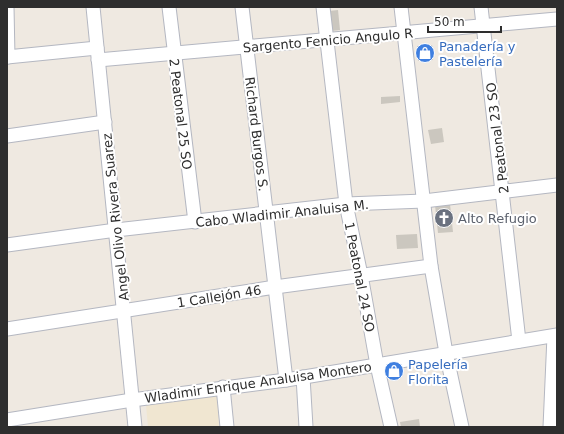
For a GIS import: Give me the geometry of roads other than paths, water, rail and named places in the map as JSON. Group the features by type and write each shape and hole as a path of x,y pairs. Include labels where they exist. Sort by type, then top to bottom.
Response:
{"street":[{"path":"7,7 8,57"},
{"name":"Angel Olivo Rivera Suarez","path":"93,7 135,427"},
{"name":"2 Peatonal 25 SO","path":"169,7 173,53 195,222"},
{"name":"Richard Burgos S.","path":"242,7 286,380"},
{"name":"1 Peatonal 24 SO","path":"323,7 346,204 361,275 377,365 391,427"},
{"path":"400,7 431,266 446,353 462,427"},
{"name":"2 Peatonal 23 SO","path":"481,7 520,341"},
{"name":"Sargento Fenicio Angulo R","path":"8,57 173,53 557,19"},
{"path":"7,136 105,122"},
{"name":"Cabo Wladimir Analuisa M.","path":"7,245 116,230 346,204 424,201 557,185"},
{"name":"1 Callejón 46","path":"7,329 275,287 431,266"},
{"path":"550,427 555,336"},
{"name":"Wladimir Enrique Analuisa Montero","path":"7,420 132,400 286,380 555,336"},
{"path":"303,377 306,427"},
{"path":"223,387 227,427"}],"place":[{"name":"Panadería y Pastelería","path":"425,53"},
{"name":"Alto Refugio","path":"444,218"},
{"name":"Papelería Florita","path":"394,371"}]}
